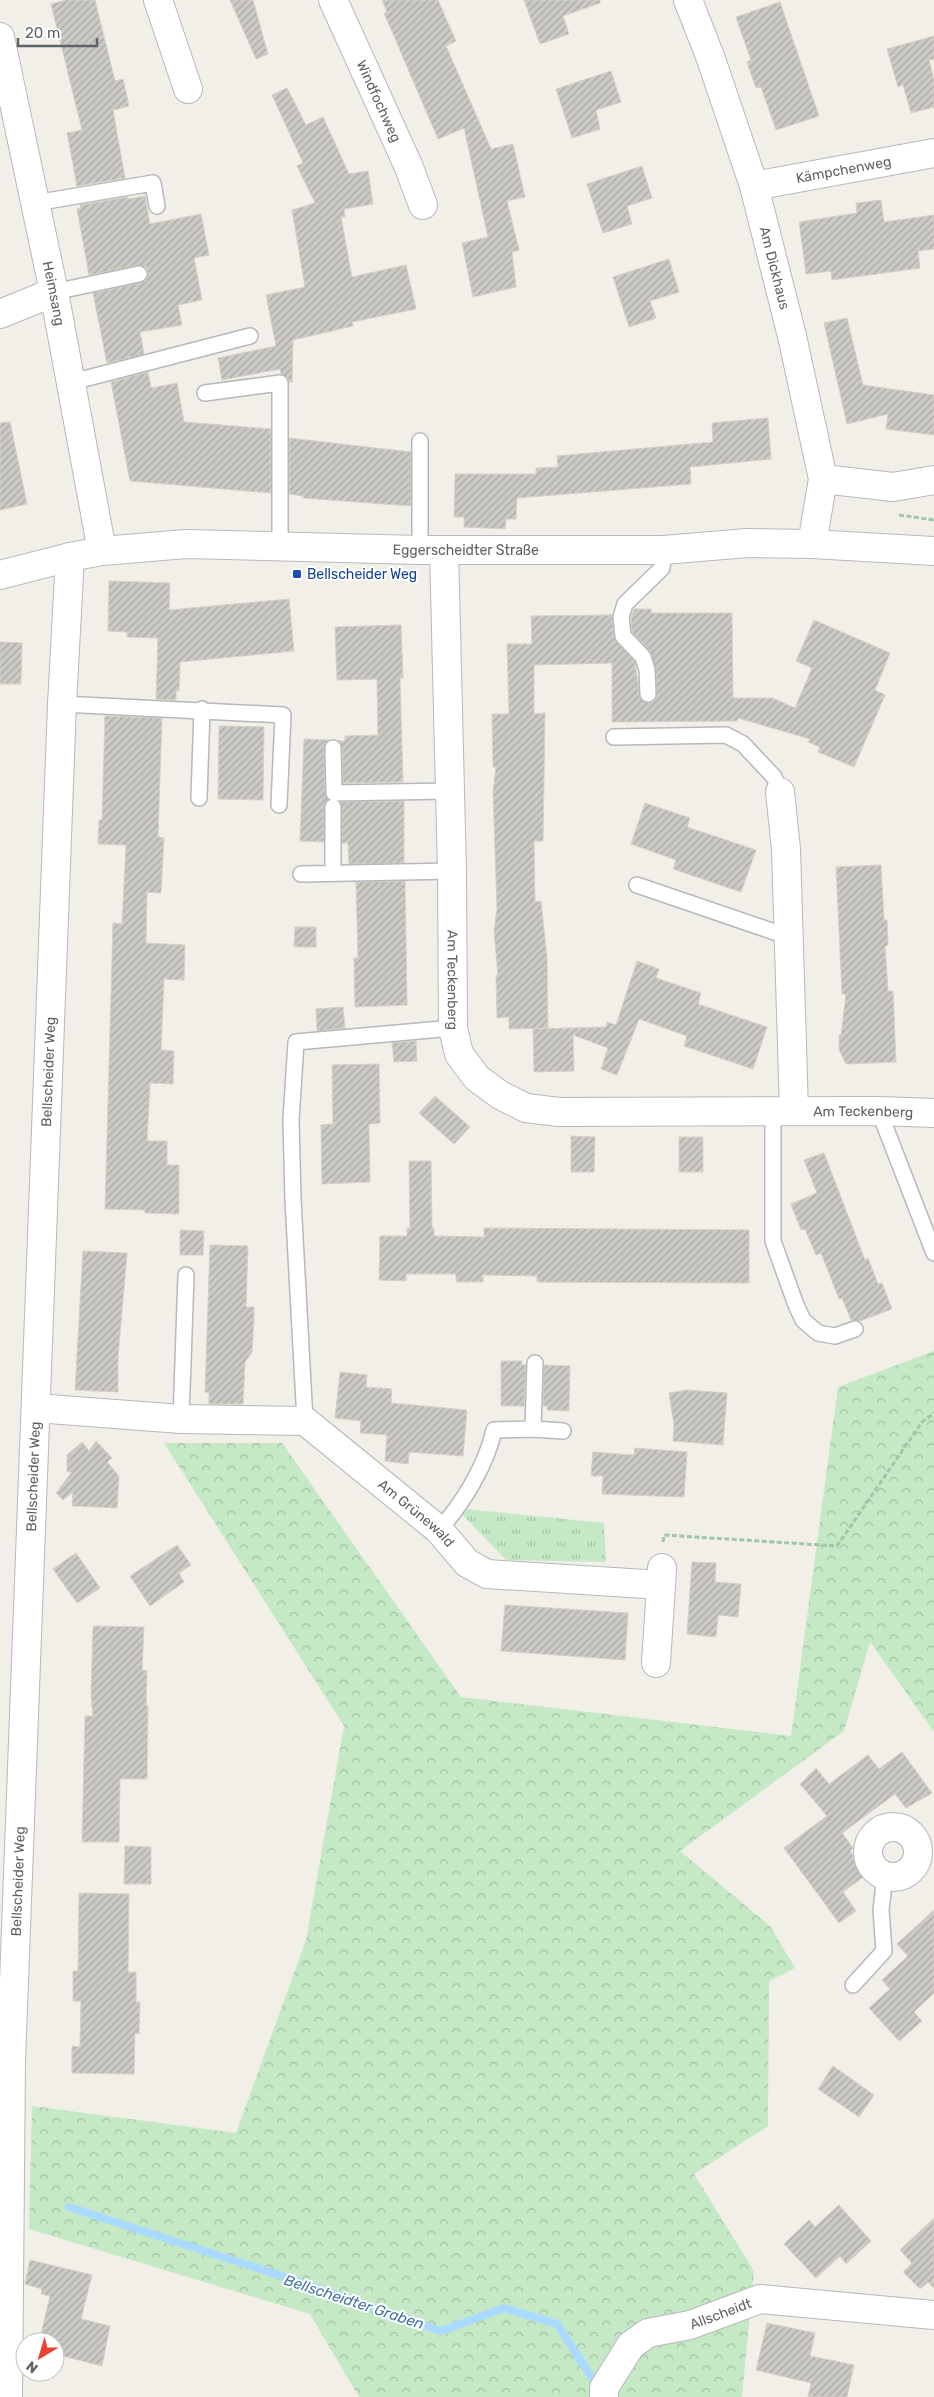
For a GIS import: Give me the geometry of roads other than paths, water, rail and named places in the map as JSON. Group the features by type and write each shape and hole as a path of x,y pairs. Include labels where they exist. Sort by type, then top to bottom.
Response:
{"street":[{"path":"158,0 188,90"},
{"name":"Windfochweg","path":"333,0 408,165 423,205"},
{"name":"Am Dickhaus","path":"688,0 711,59 754,186 792,336 824,479 812,544"},
{"name":"Heimsang","path":"0,38 72,382 102,551"},
{"name":"Kämpchenweg","path":"754,186 934,153"},
{"path":"0,314 54,292"},
{"path":"824,479 893,487 934,480"},
{"name":"Eggerscheidter Straße","path":"0,575 102,551 186,544 432,550 664,550 747,543 812,544 934,551"},
{"name":"Am Teckenberg","path":"432,550 449,791 452,871 452,1028 459,1054 477,1078 500,1095 526,1108 560,1112 879,1111 934,1113"},
{"name":"Bellscheider Weg","path":"8,2397 11,2061 62,704 70,557"},
{"name":"Am Teckenberg","path":"780,792 786,849 788,937 784,1112"},
{"path":"36,1408 181,1418 305,1421"},
{"name":"Am Grünewald","path":"305,1421 439,1530 467,1563 487,1574 661,1576 656,1663"},
{"path":"885,1827 896,1827 908,1831 926,1847 909,1871 897,1877 885,1875 874,1869 868,1858 870,1840 876,1833 885,1827"},
{"name":"Allscheidt","path":"604,2397 604,2388 630,2345 648,2333 690,2325 760,2299 934,2315"}],"lane":[{"path":"35,203 153,183 157,206"},
{"path":"54,292 138,274"},
{"path":"72,382 250,336"},
{"path":"206,393 280,383 280,546"},
{"path":"420,441 432,550"},
{"path":"648,694 647,670 643,657 623,636 621,617 625,604 662,568 664,550"},
{"path":"62,704 202,709 283,715 279,805"},
{"path":"199,798 202,709"},
{"path":"614,737 726,735 743,744 774,777 780,792"},
{"path":"333,748 334,792 449,791"},
{"path":"333,806 333,872"},
{"path":"300,874 452,871"},
{"path":"637,885 788,937"},
{"path":"305,1421 292,1200 291,1120 296,1042 452,1028"},
{"path":"879,1111 934,1253"},
{"path":"784,1112 773,1241 803,1320 818,1333 835,1336 855,1329"},
{"path":"181,1418 186,1275"},
{"path":"533,1429 535,1363"},
{"path":"439,1530 454,1514 490,1448 494,1430 533,1429 564,1431"},
{"path":"854,1985 884,1951 881,1910 885,1875"}],"waterway":[{"name":"Bellscheidter Graben","path":"69,2207 291,2279 441,2331 504,2308 557,2324 598,2387"}],"place":[{"name":"Bellscheider Weg","path":"297,574"}]}
